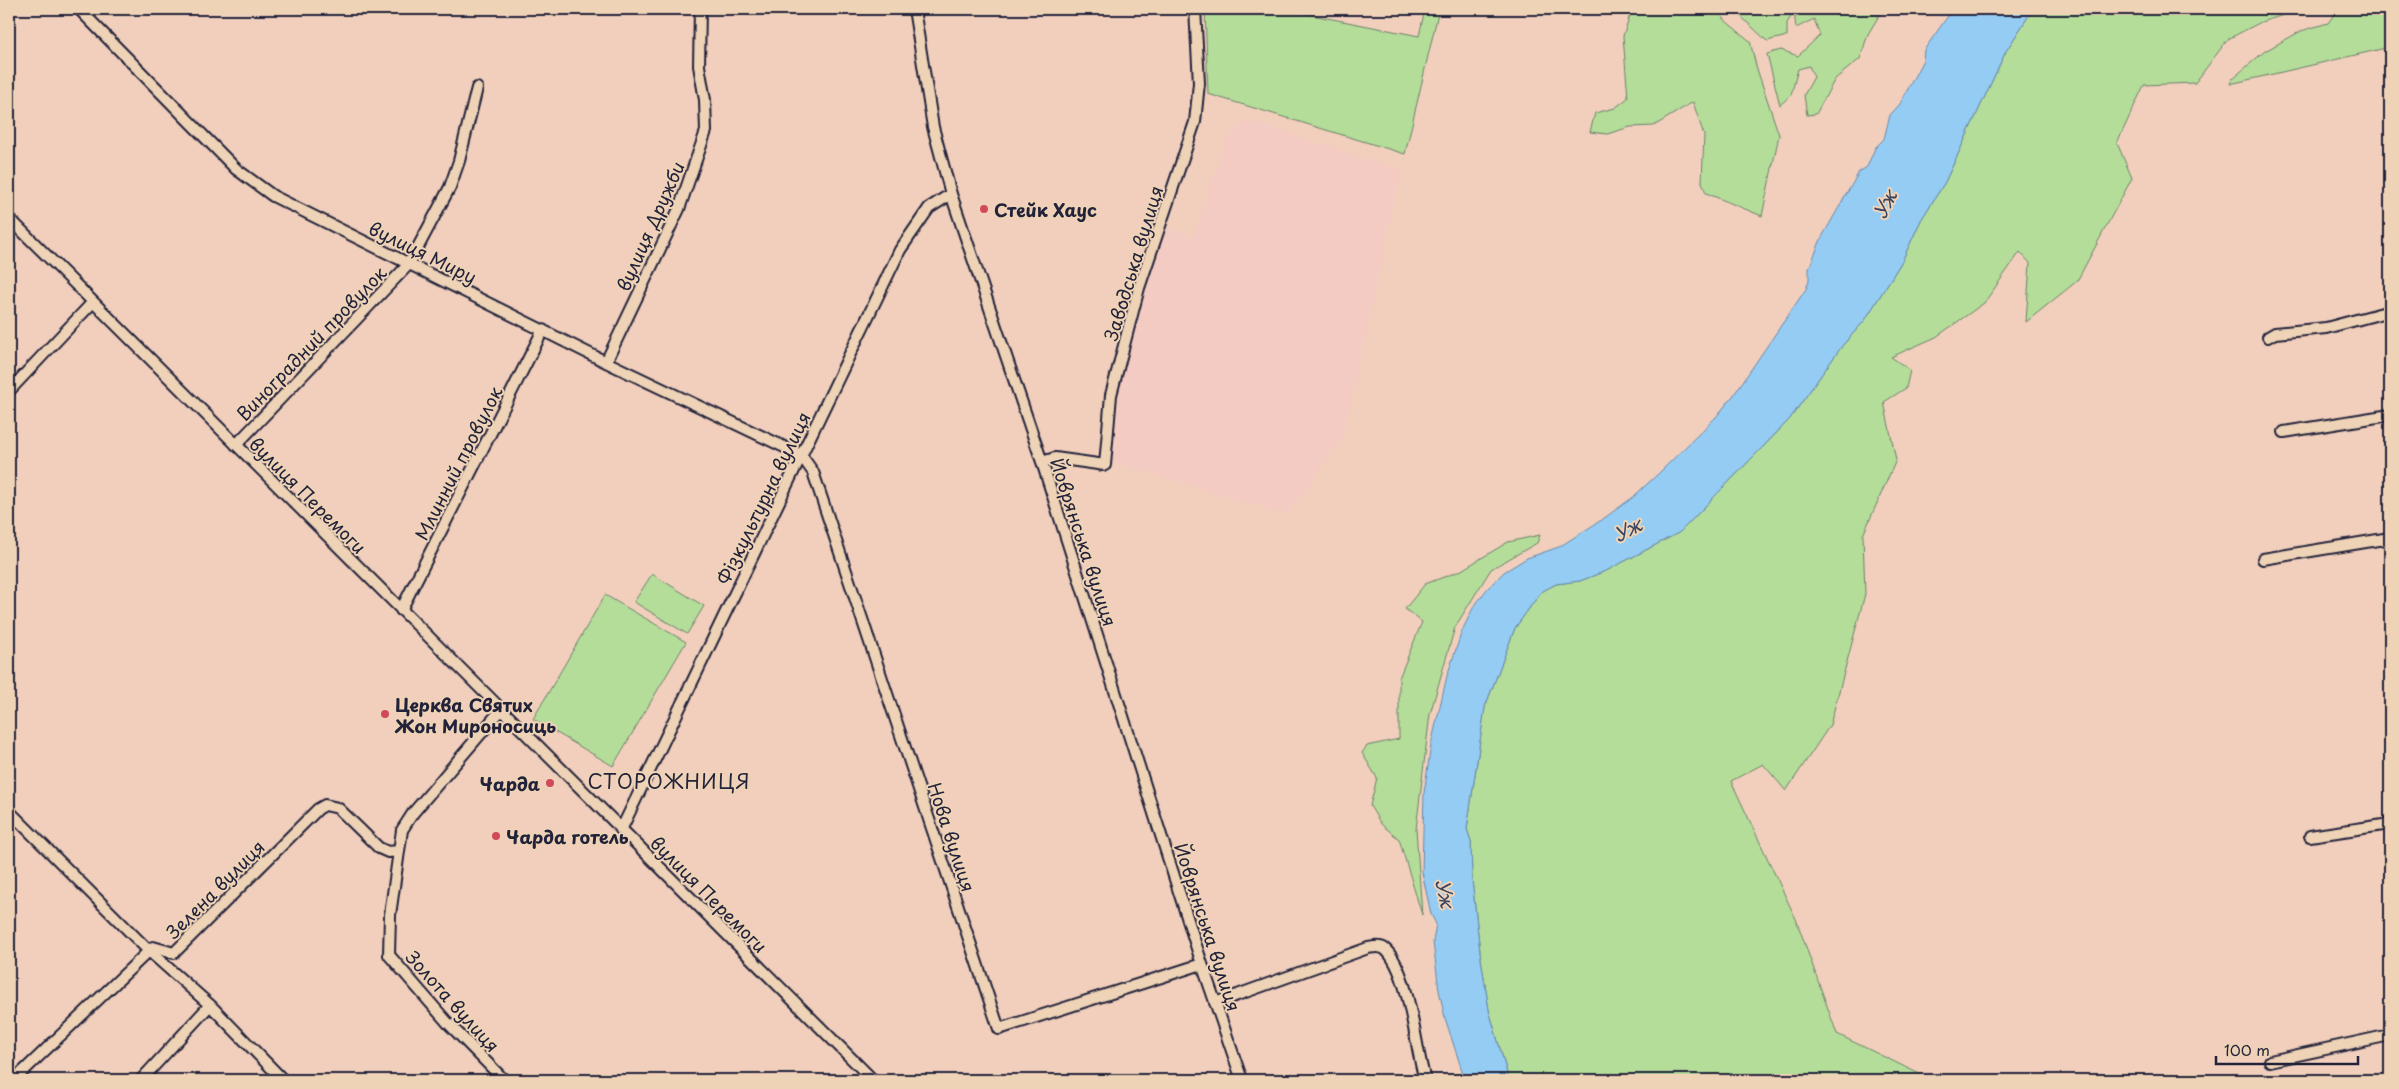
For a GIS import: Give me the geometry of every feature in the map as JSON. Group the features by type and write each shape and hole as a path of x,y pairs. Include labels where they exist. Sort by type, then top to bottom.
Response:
{"street":[{"name":"вулиця Миру","path":"79,9 236,169 272,196 606,362 801,455"},
{"name":"вулиця Дружби","path":"606,362 680,208 706,131 705,100 699,66 700,9"},
{"name":"Йоврянська вулиця","path":"914,9 933,127 951,194 1042,462 1202,964 1242,1080"},
{"name":"Заводська вулиця","path":"1042,462 1055,458 1105,466 1111,395 1140,288 1189,140 1198,105 1199,83 1195,9"},
{"name":"Виноградний провулок","path":"236,445 409,264 450,187 459,161 477,88"},
{"name":"Фізкультурна вулиця","path":"621,830 900,250 929,208 951,194"},
{"name":"вулиця Перемоги","path":"9,218 872,1080"},
{"path":"9,391 93,302"},
{"path":"2268,337 2275,333 2326,328 2390,311"},
{"name":"Млинний провулок","path":"401,610 543,330"},
{"path":"2284,432 2390,415"},
{"name":"Нова вулиця","path":"801,455 813,472 999,1029 1202,964"},
{"path":"2263,559 2390,538"},
{"path":"398,851 402,830 413,813 501,710"},
{"name":"Зелена вулиця","path":"14,1080 153,947 174,953 318,809 325,805 338,808 379,848 388,852 398,851"},
{"path":"9,811 149,951 210,1005 283,1080"},
{"path":"2310,836 2390,824"},
{"name":"Золота вулиця","path":"398,851 390,915 389,955 447,1022 504,1080"},
{"path":"1215,1003 1368,948 1379,946 1386,950 1401,976 1425,1080"},
{"path":"141,1080 210,1005"},
{"path":"2270,1061 2390,1035"}],"shaded area":[{"path":"1247,120 1401,170 1343,437 1288,515 1109,461 1114,398 1165,227 1193,237 1226,139"}],"green space":[{"path":"1205,9 1281,9 1419,36 1425,9 1439,9 1405,154 1208,94"},
{"path":"1632,9 1716,9 1727,22 1750,41 1756,66 1779,135 1762,216 1706,193 1702,182 1704,135 1693,102 1654,126 1630,127 1607,134 1590,132 1595,113 1615,108 1628,98 1623,36"},
{"path":"1733,9 1883,9 1868,34 1860,59 1835,79 1816,114 1807,115 1804,95 1814,77 1809,66 1798,69 1791,95 1780,105 1767,54 1781,50 1798,56 1820,35 1814,19 1796,28 1794,12 1787,23 1787,36 1767,41"},
{"path":"2033,9 2303,9 2261,22 2228,39 2195,83 2144,85 2117,143 2132,178 2077,281 2026,322 2030,263 2020,252 1984,303 1936,337 1891,357 1910,370 1906,388 1884,402 1896,460 1863,535 1865,594 1830,725 1786,791 1763,764 1731,781 1796,919 1837,1034 1932,1080 1509,1080 1489,1010 1472,880 1471,841 1467,829 1485,707 1515,628 1541,592 1556,584 1580,581 1608,570 1680,532 1789,420 1842,346 1865,320 1902,261 1921,220 1945,182 2006,51"},
{"path":"2338,9 2390,9 2390,47 2230,84 2232,79 2265,51 2301,31 2328,23"},
{"path":"1540,535 1537,543 1491,569 1455,627 1430,714 1416,829 1422,915 1399,839 1381,824 1370,806 1377,778 1362,753 1367,746 1399,739 1399,678 1422,622 1405,609 1425,584 1460,571 1508,542"},
{"path":"652,574 704,606 687,634 634,602"},
{"path":"605,595 686,642 613,766 533,719"}],"water":[{"name":"Уж","path":"1953,9 2033,9 2006,51 1945,182 1921,220 1902,261 1865,320 1842,346 1789,420 1680,532 1608,570 1580,581 1556,584 1541,592 1515,628 1485,707 1467,829 1471,841 1472,880 1489,1010 1509,1080 1465,1080 1445,1018 1439,990 1433,942 1436,924 1431,914 1422,872 1424,793 1431,745 1447,676 1462,631 1473,608 1487,589 1504,572 1527,558 1559,547 1632,498 1716,417 1733,396 1806,289 1809,280 1809,268 1822,237 1859,172 1867,167 1875,148 1884,139 1890,115 1900,104 1923,60 1924,50"}],"place":[{"name":"Стейк Хаус","path":"984,209"},
{"name":"Церква Святих Жон Мироносиць","path":"385,714"},
{"name":"Чарда","path":"550,783"},
{"name":"Чарда готель","path":"496,836"}],"district":[{"name":"СТОРОЖНИЦЯ","path":"669,781"}]}
